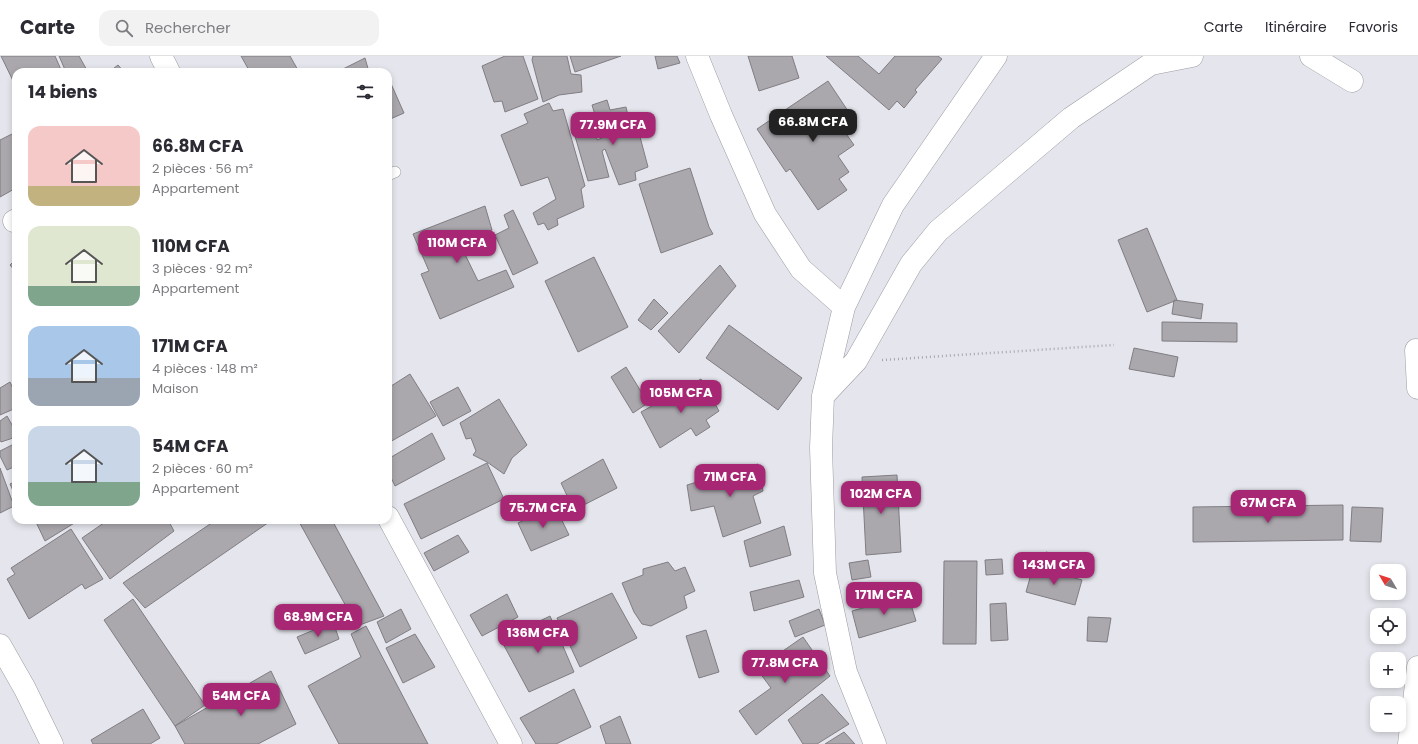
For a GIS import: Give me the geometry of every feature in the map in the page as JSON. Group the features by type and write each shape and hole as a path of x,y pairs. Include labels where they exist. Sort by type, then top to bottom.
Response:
{"street":[{"path":"161,56 167,68"},
{"path":"697,56 721,116 765,214 802,269 844,307"},
{"path":"876,744 846,672 825,573 821,448 824,396 844,307 893,206 996,56"},
{"path":"824,396 856,361 911,264 938,231 1071,118 1151,64 1192,56"},
{"path":"1311,56 1352,81"},
{"path":"1416,350 1418,388"},
{"path":"392,524 511,744"},
{"path":"0,645 25,689 52,744"},
{"path":"1409,744 1418,668"}],"path":[{"path":"856,361 1114,345"}],"building":[{"path":"1,56 55,56 60,68 12,68 12,79"},
{"path":"59,56 79,56 86,68 64,68"},
{"path":"241,56 290,56 297,68 248,68"},
{"path":"505,56 523,56 538,99 505,112 502,101 494,102 482,66"},
{"path":"533,56 567,56 571,74 581,75 582,92 559,95 543,102 532,60"},
{"path":"570,56 621,56 575,72"},
{"path":"655,56 677,56 680,63 658,69"},
{"path":"748,56 792,56 799,78 759,91"},
{"path":"826,56 858,56 879,74 895,56 938,56 942,59 915,90 917,92 904,108 897,101 889,110"},
{"path":"365,58 368,68 345,68"},
{"path":"828,81 854,120 842,128 854,145 838,156 849,172 839,179 847,190 818,210 790,169 786,172 757,129"},
{"path":"392,86 404,113 392,118"},
{"path":"607,100 610,110 626,107 629,120 635,118 648,167 635,172 636,180 619,185 605,149 602,151 609,177 588,181 575,136 595,130 597,140 602,138 592,105"},
{"path":"549,103 553,111 563,109 585,186 581,189 584,207 557,219 558,225 548,230 544,223 538,225 533,213 556,199 548,177 521,186 501,135 528,123 524,114"},
{"path":"12,134 12,190 0,197 0,140"},
{"path":"690,168 709,227 713,234 661,253 639,184"},
{"path":"485,206 492,230 459,242 478,281 506,270 514,287 440,319 421,274 429,271 413,234"},
{"path":"513,210 538,263 513,275 495,235 509,228 504,215"},
{"path":"1147,228 1177,300 1147,312 1118,240"},
{"path":"594,257 628,327 578,352 545,281"},
{"path":"720,265 736,286 679,353 658,331"},
{"path":"654,299 668,313 651,330 638,320"},
{"path":"1174,300 1203,304 1201,319 1172,314"},
{"path":"1162,322 1237,323 1237,342 1162,341"},
{"path":"729,325 802,378 778,410 706,358"},
{"path":"1134,348 1178,357 1174,377 1129,369"},
{"path":"626,367 648,403 633,413 611,377"},
{"path":"410,374 436,416 392,441 392,385"},
{"path":"701,379 719,411 706,420 710,427 696,436 691,428 660,448 641,412"},
{"path":"10,382 12,386 12,410 0,415 0,388"},
{"path":"458,387 471,411 443,426 430,402"},
{"path":"499,399 527,445 512,458 504,474 487,462 473,455 476,451 471,438 466,439 460,423"},
{"path":"7,416 12,425 12,438 1,442 0,421"},
{"path":"432,433 445,459 395,486 392,480 392,457"},
{"path":"12,445 12,468 7,470 0,456 0,451"},
{"path":"603,459 617,488 574,510 561,483"},
{"path":"487,463 504,499 421,539 404,504"},
{"path":"758,464 763,491 753,496 761,523 723,537 714,506 691,511 687,485"},
{"path":"0,468 12,501 12,507 0,513"},
{"path":"897,475 901,552 866,555 862,477"},
{"path":"1343,505 1343,540 1193,542 1193,507"},
{"path":"555,506 569,535 531,551 518,523"},
{"path":"1352,507 1383,508 1381,542 1350,541"},
{"path":"37,524 73,524 45,541"},
{"path":"102,524 170,524 174,531 110,579 82,538"},
{"path":"210,524 266,524 145,608 123,583"},
{"path":"300,524 334,524 384,616 357,626"},
{"path":"784,526 791,555 750,567 744,541"},
{"path":"71,529 103,579 85,589 82,584 29,619 7,579 15,574 11,568"},
{"path":"458,535 469,552 434,571 424,553"},
{"path":"1046,552 1071,559 1067,573 1042,566"},
{"path":"1002,559 1003,574 986,575 985,560"},
{"path":"868,560 871,577 852,580 849,563"},
{"path":"944,561 977,561 976,644 943,644"},
{"path":"668,562 675,571 685,567 695,591 684,596 687,608 651,626 642,624 634,612 622,583 643,575 643,569"},
{"path":"1033,567 1082,580 1075,605 1026,592"},
{"path":"799,580 804,597 754,611 750,592"},
{"path":"612,593 637,638 580,667 557,618"},
{"path":"507,594 518,617 482,636 470,615"},
{"path":"908,595 916,621 859,638 852,611"},
{"path":"133,599 205,705 175,726 104,620"},
{"path":"1006,603 1008,640 991,641 990,604"},
{"path":"401,609 411,629 386,643 377,622"},
{"path":"819,609 825,625 795,637 789,621"},
{"path":"550,616 574,672 529,692 501,640"},
{"path":"1088,617 1111,618 1107,642 1087,641"},
{"path":"333,622 339,639 305,654 297,637"},
{"path":"366,626 428,744 339,744 308,686 361,657 351,634"},
{"path":"706,630 719,672 699,678 686,636"},
{"path":"415,634 435,667 403,683 386,648"},
{"path":"803,637 830,676 756,735 739,711 771,688 757,669"},
{"path":"271,671 296,724 258,744 185,744 175,726"},
{"path":"574,689 591,727 556,744 536,744 520,718"},
{"path":"822,694 849,724 817,744 803,744 788,720"},
{"path":"143,709 160,738 150,744 93,744 91,740"},
{"path":"620,716 631,744 606,744 600,726"},
{"path":"844,732 855,744 825,744"}]}
